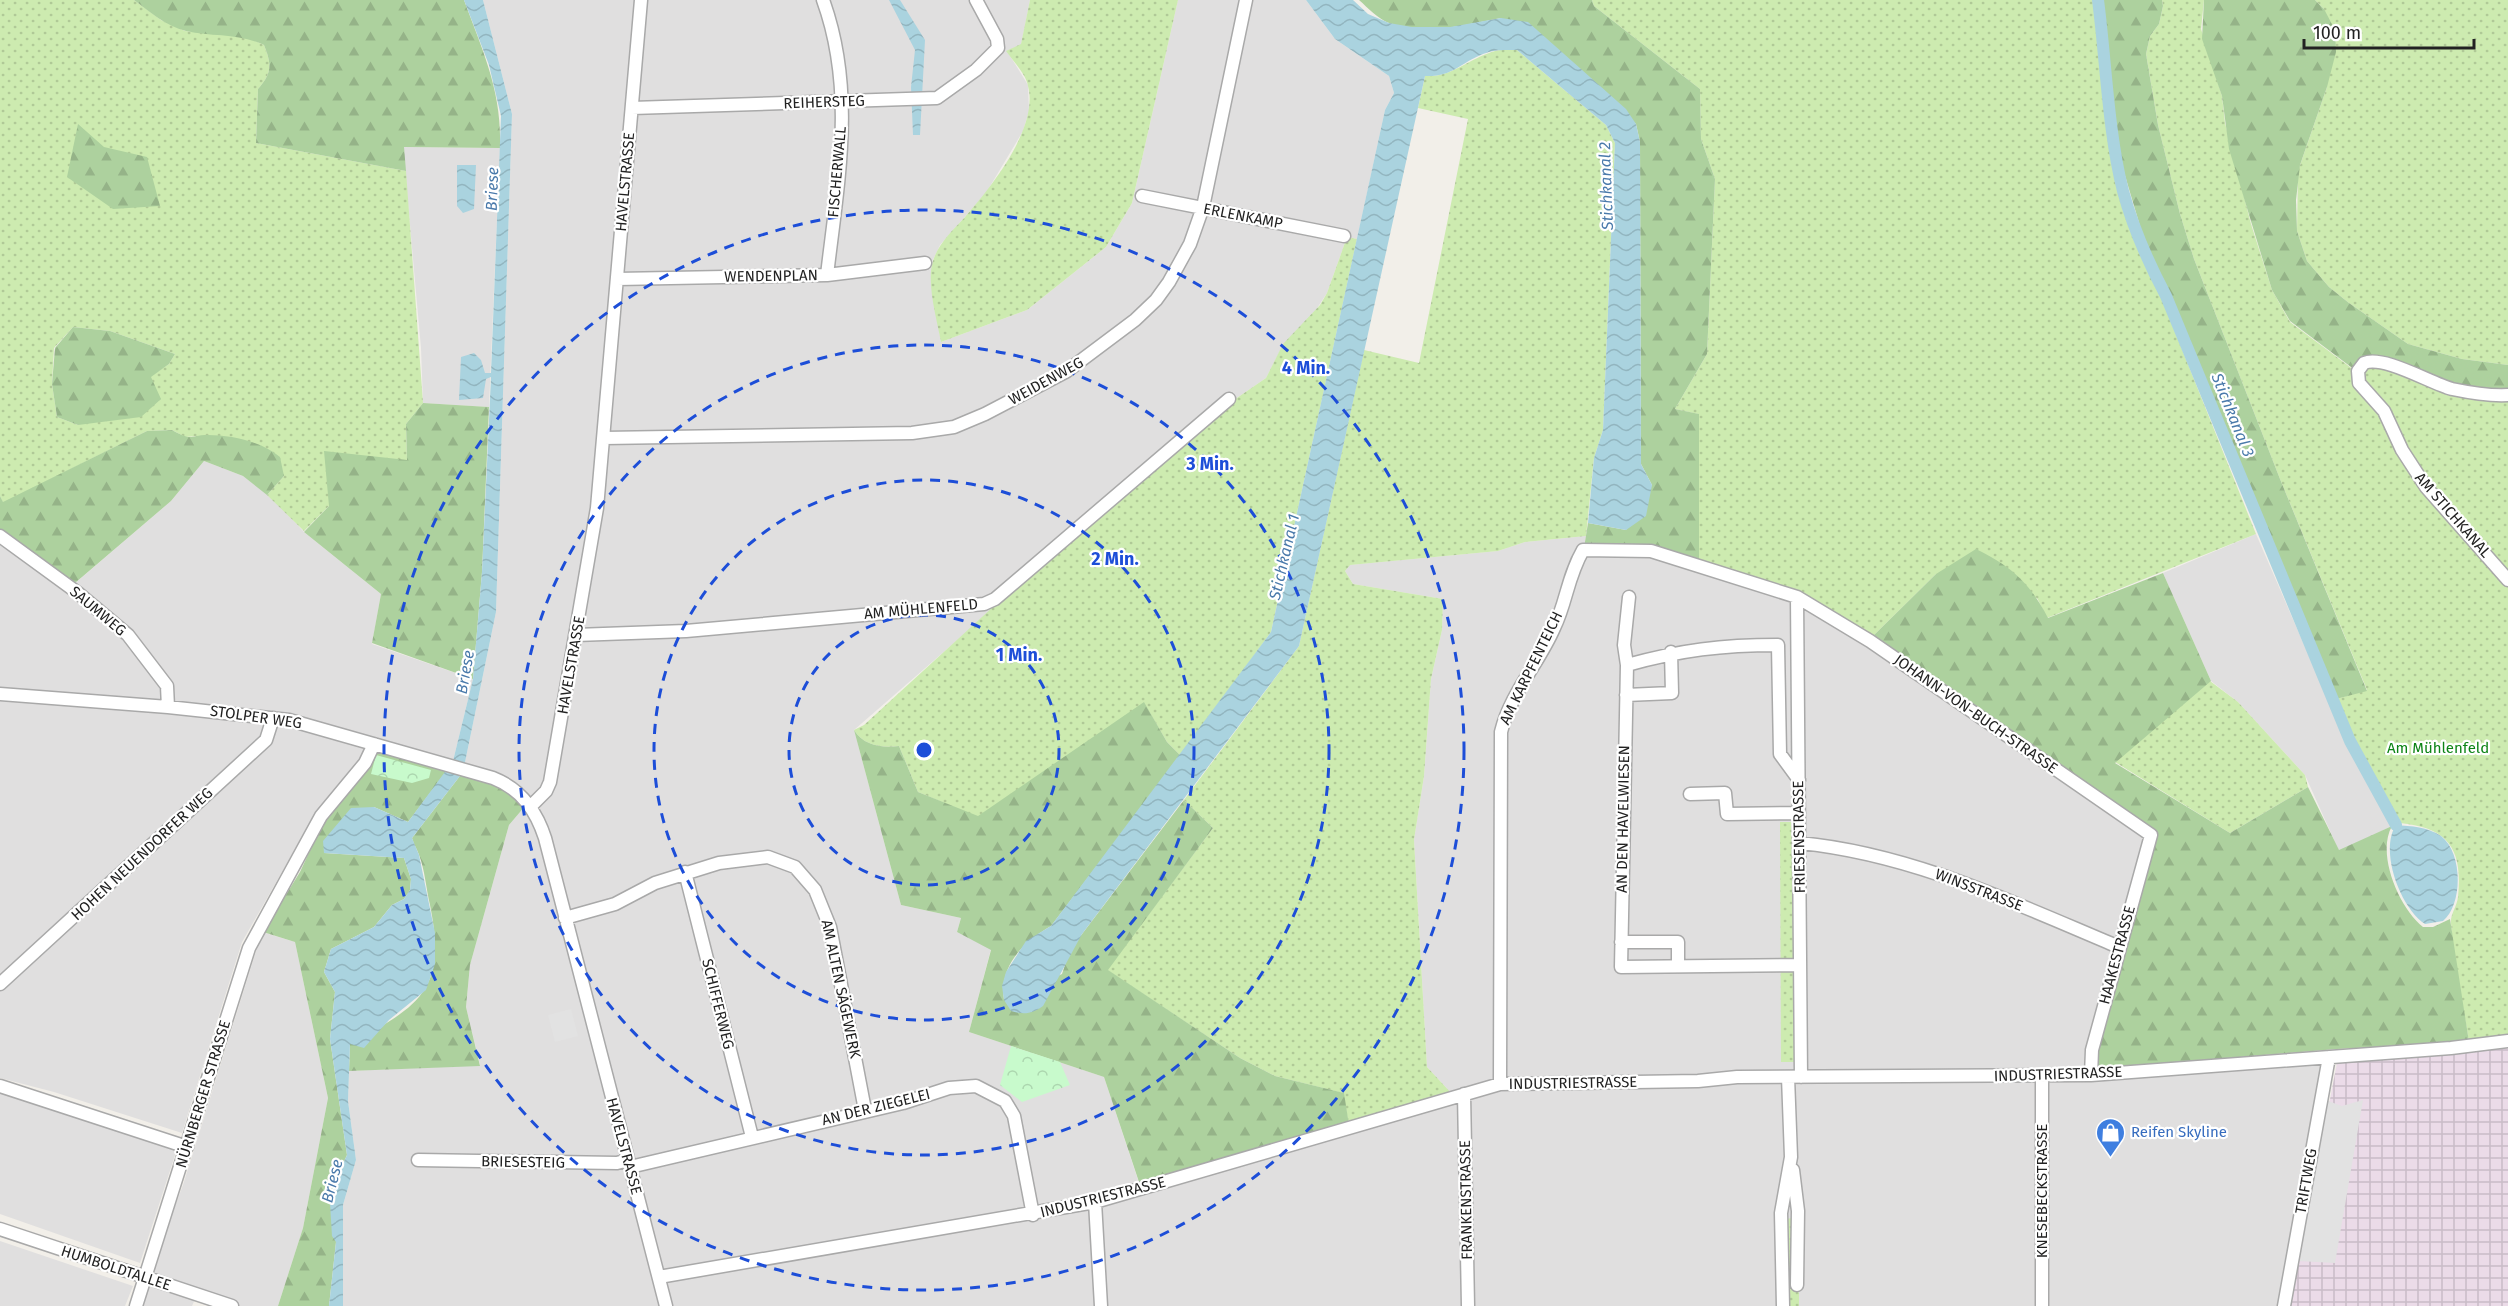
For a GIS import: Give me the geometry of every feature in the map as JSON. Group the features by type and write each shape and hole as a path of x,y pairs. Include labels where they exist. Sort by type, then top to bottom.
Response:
{"street":[{"name":"HAVELSTRASSE","path":"641,0 597,508 550,782 546,791 531,806 540,823 666,1306"},
{"name":"FISCHERWALL","path":"823,0 839,54 843,102 840,158 827,275"},
{"name":"REIHERSTEG","path":"632,108 937,98 949,92 998,48 997,39 976,0"},
{"name":"WEIDENWEG","path":"604,438 864,436 954,427 985,414 1081,362 1135,320 1169,282 1190,244 1203,207 1246,0"},
{"name":"ERLENKAMP","path":"1142,196 1344,236"},
{"name":"WENDENPLAN","path":"617,279 827,275 925,263"},
{"name":"AM STICHKANAL","path":"2508,395 2490,396 2452,389 2379,361 2364,363 2358,371 2359,382 2384,411 2402,450 2426,487 2508,580"},
{"name":"AM MÜHLENFELD","path":"576,635 686,631 984,604 995,599 1229,399"},
{"name":"SAUMWEG","path":"0,536 78,593 128,635 167,686 168,707"},
{"name":"AM KARPFENTEICH","path":"1500,1084 1501,732 1510,708 1554,628 1570,572 1583,550 1652,551 1797,597"},
{"name":"AN DEN HAVELWIESEN","path":"1629,597 1624,645 1627,665 1621,967 1800,965"},
{"name":"FRIESENSTRASSE","path":"1782,1306 1781,1213 1791,1157 1800,965 1797,597"},
{"name":"JOHANN-VON-BUCH-STRASSE","path":"1797,597 1870,641 2151,836"},
{"path":"1627,665 1671,652 1720,645 1778,645 1780,754 1799,780"},
{"path":"1626,695 1672,693 1671,652"},
{"name":"STOLPER WEG","path":"0,694 168,707 302,723 505,783 531,806"},
{"name":"HOHEN NEUENDORFER WEG","path":"0,984 267,740 273,718"},
{"name":"NÜRNBERGER STRASSE","path":"136,1306 249,948 324,811 365,763 374,744"},
{"path":"1690,794 1725,793 1726,814 1799,813"},
{"name":"HAAKESTRASSE","path":"2091,1075 2092,1050 2151,836"},
{"name":"WINSSTRASSE","path":"1800,843 1833,846 1954,878 2119,947"},
{"name":"AM ALTEN SÄGEWERK","path":"565,918 615,904 655,883 719,862 768,857 795,867 814,890 830,927 865,1110"},
{"name":"SCHIFFERWEG","path":"685,872 752,1137"},
{"path":"1621,942 1678,942 1678,966"},
{"name":"INDUSTRIESTRASSE","path":"659,1277 1033,1215 1095,1202 1500,1084 1794,1077 2091,1075 2508,1041"},
{"name":"TRIFTWEG","path":"2284,1306 2329,1057"},
{"name":"KNESEBECKSTRASSE","path":"2042,1076 2042,1306"},
{"path":"0,1086 187,1147"},
{"name":"AN DER ZIEGELEI","path":"629,1163 903,1103 963,1086 976,1086 994,1093 1005,1101 1014,1116 1033,1215"},
{"name":"FRANKENSTRASSE","path":"1464,1094 1468,1306"},
{"name":"FRIESENSTRASSE","path":"1791,1157 1798,1211 1797,1285"},
{"name":"BRIESESTEIG","path":"418,1160 629,1163"},
{"path":"1095,1202 1101,1306"},
{"name":"HUMBOLDTALLEE","path":"0,1229 232,1306"}],"shaded area":[{"path":"483,0 1030,0 1021,45 1007,51 1028,85 1029,111 1023,131 986,193 940,245 932,262 933,293 941,342 1027,310 1106,247 1132,203 1178,0 1306,0 1335,39 1389,76 1394,93 1385,110 1357,239 1347,237 1327,293 1312,316 1283,345 1266,378 1231,402 854,730 901,905 961,918 957,932 991,949 969,1032 1104,1077 1142,1192 1464,1094 1453,1095 1427,1067 1414,840 1424,776 1431,679 1442,630 1443,599 1353,584 1345,571 1349,565 1498,551 1525,542 1586,536 1584,548 1654,548 1797,592 1872,637 2149,830 2147,866 2098,1049 2098,1069 2337,1049 2328,1101 2342,1106 2363,1100 2335,1263 2298,1261 2290,1306 670,1306 548,838 534,806 548,792 553,778 547,780 539,796 526,805 504,785 463,772 496,612 512,114"},
{"path":"403,147 500,148 489,407 423,403 421,348"},
{"path":"204,461 243,476 276,501 304,532 381,594 372,644 473,679 453,761 303,720 169,705 169,685 73,585 171,501"},
{"path":"2256,534 2347,744 2392,826 2339,851 2305,775 2238,702 2211,681 2163,573"},
{"path":"0,540 102,615 162,682 166,705 0,690"},
{"path":"0,699 271,719 268,733 0,980"},
{"path":"275,720 371,746 306,830 242,942 182,1133 54,1092 0,1078 0,988 268,742"},
{"path":"526,805 542,838 663,1306 343,1306 343,1205 356,1160 348,1101 349,1071 480,1065 466,1007 470,965 509,825"},
{"path":"262,932 295,942 328,1098 303,1228 278,1306 238,1306 148,1277 183,1185"},
{"path":"571,1009 578,1036 555,1042 548,1015"},
{"path":"2508,1045 2508,1306 2290,1306 2337,1063"},
{"path":"0,1090 177,1149 140,1263 0,1214"},
{"path":"2363,1100 2335,1263 2298,1261 2328,1101 2342,1106"},
{"path":"0,1241 133,1286 125,1306 0,1306"},
{"path":"147,1281 196,1297 192,1306 144,1306"}],"green space":[{"path":"0,0 134,0 161,20 185,31 247,37 264,45 269,68 266,78 258,89 256,143 406,171 423,403 406,424 407,460 329,506 304,531 267,495 284,476 200,436 185,437 172,430 147,431 3,503 0,496","holes":["73,327 110,331 175,354 169,364 78,425 57,417 52,384 54,348"]},
{"path":"134,0 464,0 490,72 498,108 500,148 404,147 406,171 256,143 258,89 266,78 269,68 264,45 235,37 179,29 158,18"},
{"path":"1030,0 1178,0 1132,203 1106,247 1027,310 941,342 931,290 933,261 942,243 999,173 1020,138 1030,102 1028,86 1022,72 1006,51 1021,44"},
{"path":"1359,0 1592,0 1594,6 1700,89 1701,139 1715,179 1707,354 1675,409 1699,414 1699,563 1584,548 1588,523 1626,530 1652,485 1641,464 1640,142 1636,124 1501,18 1445,28 1416,29 1385,21"},
{"path":"1592,0 2095,0 2119,192 2140,254 2161,297 2256,534 2047,618 2037,598 1936,574 1872,637 1797,592 1699,563 1698,414 1675,409 1707,354 1715,179 1701,139 1700,89 1594,6"},
{"path":"2101,0 2162,0 2159,24 2150,36 2146,54 2158,125 2180,214 2194,259 2280,479 2367,691 2336,699 2169,293 2148,253 2121,162"},
{"name":"Am Mühlenfeld","path":"2162,0 2204,0 2201,29 2222,96 2225,123 2251,224 2272,290 2290,322 2358,373 2364,365 2508,398 2508,1038 2469,1042 2452,938 2451,920 2457,900 2459,880 2455,853 2441,836 2430,830 2400,823 2354,741 2336,699 2367,690 2280,479 2194,259 2180,214 2158,125 2146,54 2150,36 2159,24"},
{"path":"2204,0 2315,0 2324,9 2335,30 2336,52 2327,87 2300,165 2296,200 2297,231 2307,261 2329,287 2408,344 2462,359 2508,365 2508,398 2491,399 2379,362 2359,373 2290,321 2272,290 2229,149 2222,96 2202,39"},
{"path":"2315,0 2508,0 2508,365 2462,359 2408,344 2329,287 2307,261 2297,231 2298,171 2327,87 2324,9"},
{"path":"1500,50 1517,50 1606,125 1615,143 1603,430 1594,458 1586,536 1525,542 1498,551 1350,565 1345,571 1353,584 1443,599 1442,630 1431,679 1424,776 1414,840 1427,1067 1453,1095 1349,1125 1343,1093 1275,1076 1240,1058 1107,970 1213,828 1184,800 1299,646 1364,350 1419,363 1468,119 1418,108 1425,76 1435,76 1454,70 1481,56"},
{"path":"78,124 104,147 147,157 160,206 113,209 67,177"},
{"path":"1347,237 1357,239 1271,632 1181,756 1167,742 1144,703 978,817 918,792 899,746 886,747 868,743 854,730 864,725 994,606 1231,402 1266,378 1283,344 1320,305 1327,293"},
{"path":"73,327 110,331 175,354 169,364 151,377 161,399 141,417 78,425 57,417 52,384 55,348"},
{"path":"423,403 489,407 482,572 473,679 372,643 381,594 304,532 329,506 324,451 407,460 406,424"},
{"path":"172,430 188,437 217,435 256,443 280,457 284,476 267,495 243,476 204,461 171,501 68,589 0,540 0,496 3,502 147,431"},
{"path":"1976,549 2010,569 2034,595 2048,618 2163,573 2211,681 2115,763 2230,833 2308,787 2339,850 2392,826 2388,838 2388,865 2398,894 2406,907 2423,927 2433,927 2450,919 2469,1042 2337,1049 2097,1069 2098,1049 2149,830 1872,637 1936,574"},
{"path":"2210,681 2238,702 2305,775 2308,787 2230,833 2115,762"},
{"path":"1144,702 1167,742 1181,756 1051,926 1031,940 1015,956 1005,976 1004,1000 1062,974 1069,953 1082,934 1184,800 1213,828 1108,970 1240,1058 1275,1076 1344,1093 1349,1125 1140,1185 1104,1077 969,1032 991,950 957,932 961,918 901,905 854,730 868,743 886,747 899,746 918,792 978,816"},
{"path":"374,747 449,768 408,822 374,807 324,853 404,858 411,879 410,890 404,899 392,905 374,927 331,949 324,972 335,992 330,1039 347,1155 335,1181 336,1242 329,1306 278,1306 303,1228 328,1098 295,942 263,932 300,872 330,807"},
{"path":"376,755 431,770 429,778 412,783 371,774"},
{"path":"463,772 492,780 526,805 509,825 470,965 466,1007 480,1066 349,1071 350,1044 395,1018 411,1005 423,992 431,976 435,957 434,934 423,867 412,838"},
{"path":"1780,822 1796,822 1798,1062 1781,1062"},
{"path":"1011,1046 1060,1062 1070,1085 1022,1102 1000,1085"},
{"path":"1792,1218 1794,1285 1799,1293 1799,1306 1788,1306 1786,1219"}],"water":[{"path":"464,0 483,0 512,114 496,612 463,772 412,838 419,855 435,933 435,964 426,990 389,1020 364,1048 350,1044 348,1101 356,1160 343,1205 343,1306 329,1306 336,1242 332,1236 330,1203 335,1181 347,1155 330,1039 335,992 324,972 331,949 374,927 392,905 404,899 410,890 411,879 404,858 324,853 323,841 351,808 374,807 408,822 453,761 473,679 482,572 491,377 486,379 483,398 459,400 461,357 474,353 481,360 485,373 491,373 501,116 489,65"},
{"path":"889,0 900,0 925,40 920,135 913,135 911,87 915,50"},
{"path":"1306,0 1353,0 1368,14 1389,23 1412,27 1450,27 1501,18 1528,22 1626,109 1636,124 1640,142 1641,464 1652,485 1646,516 1626,530 1588,523 1594,458 1603,430 1615,143 1606,125 1517,50 1487,52 1450,72 1425,76 1299,646 1082,934 1043,1006 1028,1013 1011,1011 1004,1000 1002,986 1006,972 1026,941 1051,926 1271,632 1385,110 1394,93 1389,76 1335,39"},
{"path":"457,165 476,165 474,209 463,213 457,206"},
{"path":"2396,825 2436,833 2448,844 2453,854 2457,866 2457,891 2450,913 2443,921 2425,924 2416,916 2400,892 2391,863 2390,849 2391,836"}],"waterway":[{"name":"Stichkanal 3","path":"2098,0 2114,145 2131,218 2166,296 2350,741 2396,825"}],"place":[{"name":"Reifen Skyline","path":"2110,1158"}],"water label":[{"name":"Stichkanal 2","path":"1606,186"},
{"name":"Briese","path":"492,189"},
{"name":"Stichkanal 1","path":"1284,557"},
{"name":"Briese","path":"465,672"},
{"name":"Briese","path":"332,1181"}]}
